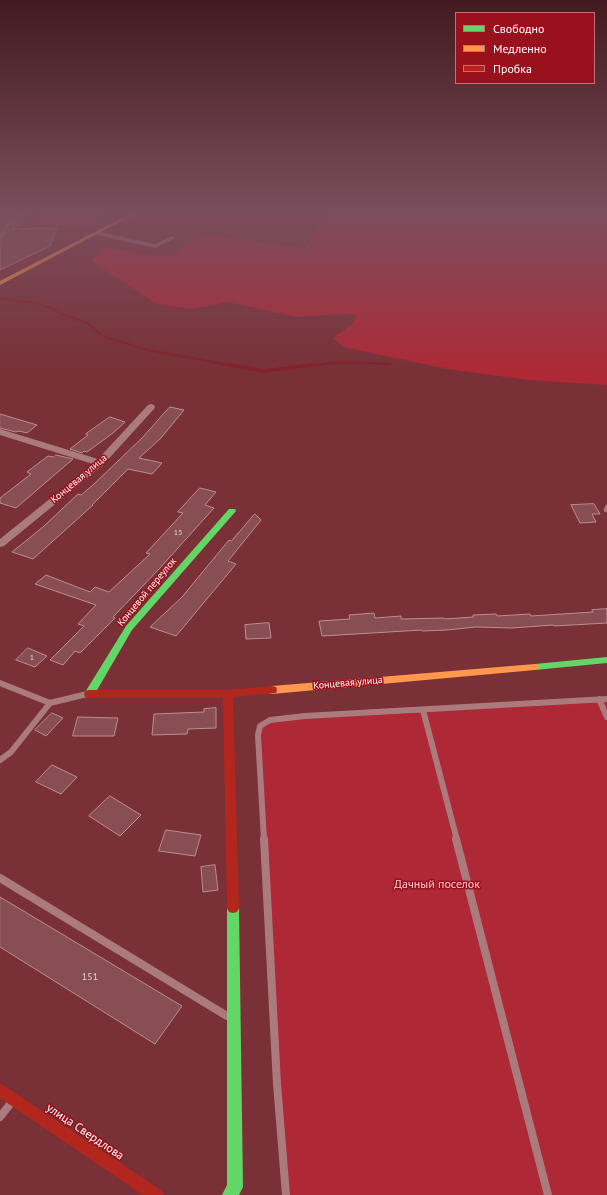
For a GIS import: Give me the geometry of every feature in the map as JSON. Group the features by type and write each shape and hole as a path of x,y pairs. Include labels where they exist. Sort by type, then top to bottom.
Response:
{"street":[{"path":"0,283 33,266"},
{"name":"Концевая улица","path":"0,544 100,463 151,407"},
{"path":"0,432 100,463"},
{"name":"Концевой переулок","path":"89,694 129,628 232,511"},
{"name":"Концевая улица","path":"89,694 228,694 607,660"},
{"path":"228,694 234,1020 235,1187 230,1195"},
{"name":"улица Свердлова","path":"0,1090 156,1195"}],"lane":[{"path":"0,683 50,703 89,694"},
{"path":"286,1195 276,1068 258,735 260,726 270,720 277,719 603,699 607,717"},
{"path":"0,760 11,752 50,703"},
{"path":"423,710 548,1195"},
{"path":"0,878 234,1020"},
{"path":"0,1118 14,1099"}],"green space":[{"path":"98,266 607,266 607,385 527,380 448,369 343,347 333,338 352,324 357,315 345,314 297,317 228,302 192,309 157,304"},
{"name":"Дачный поселок","path":"607,699 607,1195 286,1195 260,726 270,720"}],"building":[{"path":"0,266 9,266 0,270"},
{"path":"170,407 184,410 160,439 139,458 162,463 152,474 128,469 93,505 33,559 12,552 43,527 78,494 81,495 94,484 142,438"},
{"path":"0,414 37,425 27,433 0,428"},
{"path":"110,417 125,422 87,452 84,451 82,453 70,449 88,435 86,434"},
{"path":"56,455 73,459 16,508 0,503 0,498 31,474 27,472 48,456 53,457"},
{"path":"200,488 216,492 205,505 214,508 113,617 115,618 80,653 75,651 63,665 50,660 84,626 78,624 96,605 35,584 46,575 90,592 95,587 109,592 150,554 146,553 183,513 178,512"},
{"path":"594,504 600,514 592,514 596,522 580,523 571,505"},
{"path":"255,514 261,520 228,561 236,564 176,636 150,627 182,597 229,540 231,541"},
{"path":"607,609 607,623 512,628 476,627 447,630 322,636 319,621 350,619 349,615 374,613 375,618 401,616 401,619 445,619 473,617 473,615 496,614 497,616 530,614 531,616 593,612 592,610"},
{"path":"269,623 271,638 246,639 245,625"},
{"path":"28,648 47,656 35,667 16,660"},
{"path":"216,708 216,728 188,729 187,734 152,735 154,714 204,712 204,709"},
{"path":"52,713 63,718 46,736 35,730"},
{"path":"78,717 118,718 114,736 73,736"},
{"path":"52,765 77,777 61,794 36,782"},
{"path":"110,796 141,815 120,836 89,816"},
{"path":"166,830 201,835 195,856 159,851"},
{"path":"215,865 218,890 203,892 201,867"},
{"path":"0,897 182,1006 155,1044 0,947"}],"waterway":[{"path":"0,298 40,304 49,307 62,314 87,323 103,336 147,350 235,366"},
{"path":"305,366 344,362 390,364"},
{"path":"229,365 264,371 311,365"}],"traffic: fast":[{"path":"89,694 129,628 232,511"},
{"path":"535,667 607,660"},
{"path":"230,1195 235,1187 233,908"}],"traffic: slow":[{"path":"0,283 33,266"},
{"path":"272,690 535,667"}],"traffic: jam":[{"path":"89,694 228,694 272,690"},
{"path":"228,694 233,908"},
{"path":"0,1090 156,1195"}]}
